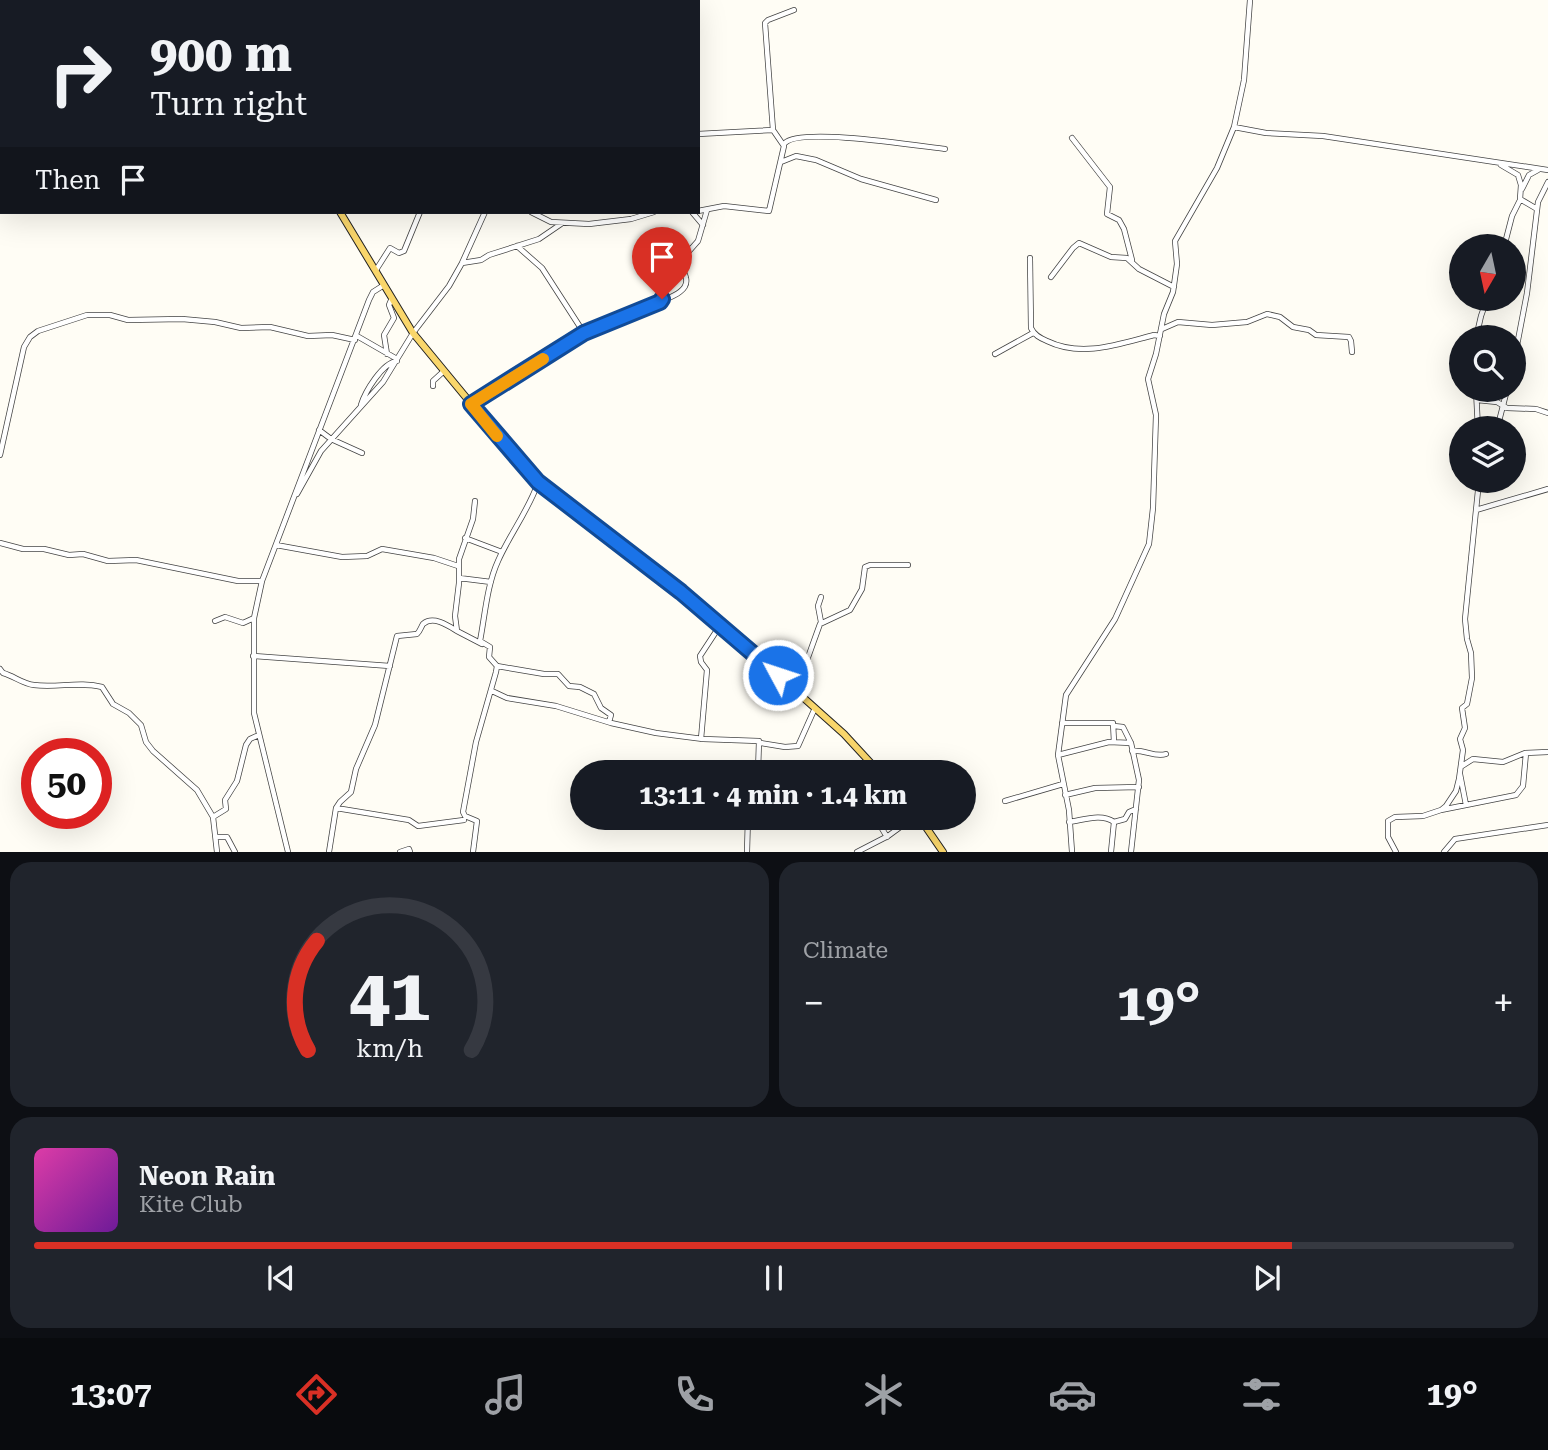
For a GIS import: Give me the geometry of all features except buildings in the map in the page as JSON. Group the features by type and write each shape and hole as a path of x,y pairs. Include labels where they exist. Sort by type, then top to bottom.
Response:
{"main road":[{"path":"341,214 413,332 538,482 721,624 815,708 867,760"},
{"path":"926,830 943,852"}],"street":[{"path":"1072,852 1066,795 1058,755 1067,692 1115,619 1149,544 1156,415 1147,379 1174,287 1177,264 1174,242 1217,168 1234,127 1244,80 1250,0"},
{"path":"784,144 772,130 765,23 794,10"},
{"path":"1234,127 1266,133 1323,136 1545,169"},
{"path":"700,134 772,130"},
{"path":"700,211 724,206 768,212 784,144 791,138 881,140 945,149"},
{"path":"1072,138 1110,187 1107,214 1119,220 1124,229 1132,261"},
{"path":"781,162 796,156 817,160 861,179 936,200"},
{"path":"1497,163 1518,175 1521,189 1507,234"},
{"path":"1521,189 1530,176 1545,169"},
{"path":"1520,325 1539,197 1548,182"},
{"path":"1520,199 1537,210"},
{"path":"661,301 663,292 673,279 674,269 698,241 707,210"},
{"path":"344,220 350,214"},
{"path":"376,270 390,248 401,253 404,251 419,214"},
{"path":"295,495 301,491 321,451 360,410 397,360 413,332 449,286 484,214"},
{"path":"535,214 551,222 562,223 606,223 647,214"},
{"path":"694,214 703,225"},
{"path":"462,263 481,261 489,255 539,239 562,223"},
{"path":"1051,277 1078,243 1093,247 1111,257 1124,257 1143,272 1174,287"},
{"path":"517,246 542,268 584,333"},
{"path":"1030,258 1033,333 1062,347 1087,350 1154,335 1160,337"},
{"path":"471,404 584,333 679,292 686,283 680,262"},
{"path":"288,852 253,704 254,618 262,581 373,292 379,286 385,285"},
{"path":"387,354 383,337 394,317 389,302 393,298"},
{"path":"1161,329 1174,323 1212,325 1247,322 1271,314 1293,327 1309,330 1315,335 1349,337 1352,352"},
{"path":"0,455 24,347 38,331 71,319 110,315 128,320 182,319 241,328 278,327 308,336 356,338 397,360"},
{"path":"995,354 1033,333"},
{"path":"433,386 433,381 444,371"},
{"path":"1497,402 1504,407 1536,409 1548,414"},
{"path":"1501,416 1505,402"},
{"path":"319,430 331,439 362,453"},
{"path":"483,644 480,641 492,581 502,552 529,508 538,482"},
{"path":"1476,510 1548,489"},
{"path":"1441,810 1455,791 1464,750 1460,739 1465,728 1462,708 1468,704 1472,678 1471,653 1466,639 1465,602 1474,544 1477,493"},
{"path":"457,631 455,616 458,566 465,537 473,519 475,501"},
{"path":"465,537 502,552"},
{"path":"0,543 23,549 52,550 69,555 83,554 108,561 140,560 238,581 262,581"},
{"path":"276,545 342,557 367,556 382,549 434,558 458,566"},
{"path":"821,622 850,610 862,589 861,580 866,566 908,565"},
{"path":"459,578 492,581"},
{"path":"799,694 803,672 821,622 818,606 821,597"},
{"path":"215,621 225,617 243,623 254,618"},
{"path":"329,852 336,808 351,792 356,769 375,725 395,641 399,635 417,634 424,623 433,621 446,624 472,640 490,647 489,657 497,666 558,674 569,686 580,687 595,695 601,708 611,715 609,722"},
{"path":"701,739 707,670 700,656 721,624"},
{"path":"253,656 390,666"},
{"path":"473,852 478,824 476,819 465,816 463,812 476,742 497,666"},
{"path":"0,669 28,685 78,684 102,687 113,704 129,713 141,725 146,742 153,751 197,790 213,817 217,852"},
{"path":"492,691 507,698 556,706 656,733 785,747 798,746 815,708"},
{"path":"1062,723 1113,723 1114,726 1123,727 1131,743 1139,778 1131,852"},
{"path":"1114,726 1114,742"},
{"path":"213,817 226,809 225,800 237,781 246,745 250,738 259,735"},
{"path":"1058,755 1114,742 1131,743"},
{"path":"759,760 761,743"},
{"path":"1132,751 1160,756 1166,754"},
{"path":"1461,770 1473,759 1506,762 1526,753 1548,752"},
{"path":"1396,852 1388,836 1388,821 1395,817 1416,818 1441,810 1516,795 1523,786 1526,753"},
{"path":"1461,770 1466,805"},
{"path":"1005,802 1063,783"},
{"path":"1066,795 1095,788 1139,787"},
{"path":"336,808 409,820 418,826 464,820"},
{"path":"1114,822 1125,819 1129,812 1136,809"},
{"path":"1069,822 1096,817 1109,818 1114,822"},
{"path":"1111,852 1114,822"},
{"path":"1444,852 1455,839 1548,825"},
{"path":"746,851 747,830"},
{"path":"883,830 887,837"},
{"path":"857,852 897,830"},
{"path":"216,838 223,836 229,839 234,852"},
{"path":"400,852 410,849 410,852"}],"slow traffic":[{"path":"497,436 471,404 543,359"}],"route":[{"path":"662,299 584,333 471,404 524,469 538,482 721,624 778,675"}]}
